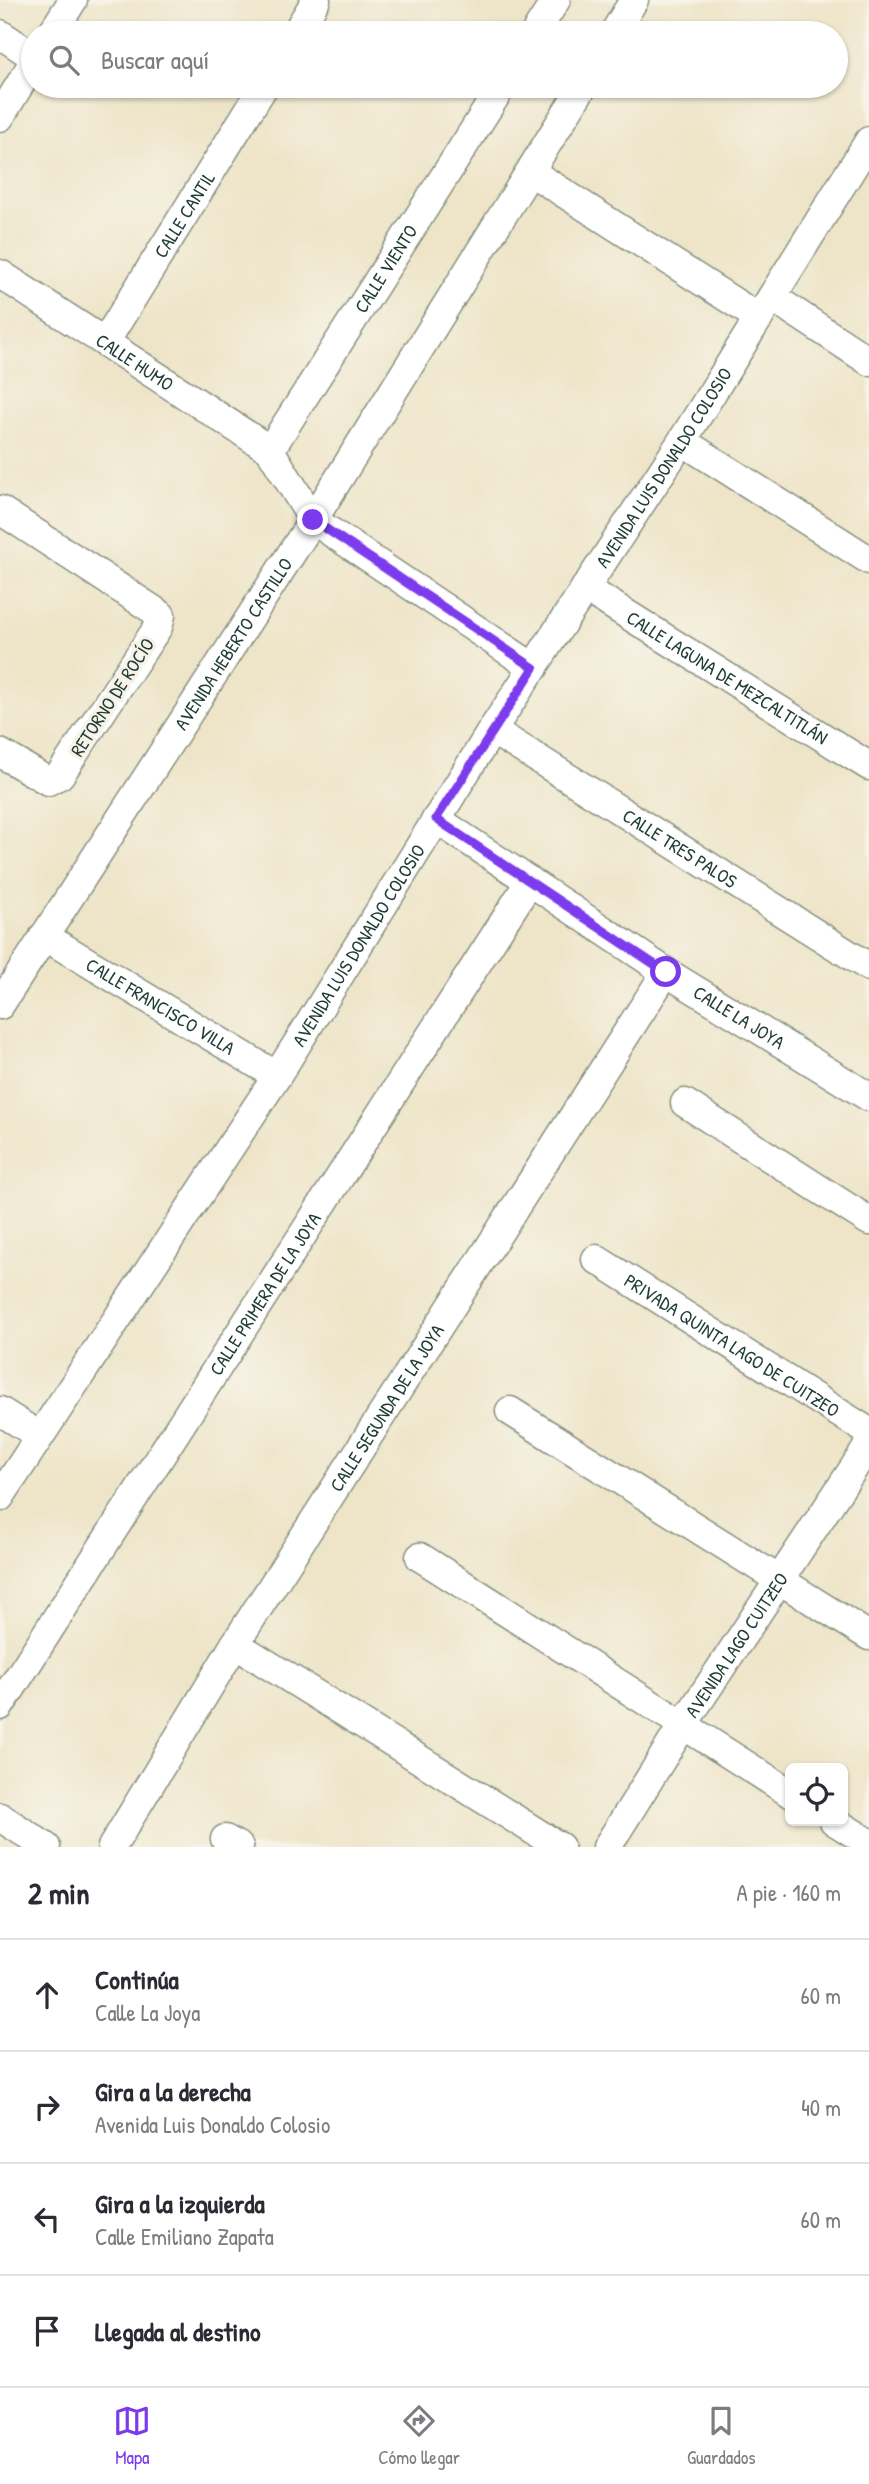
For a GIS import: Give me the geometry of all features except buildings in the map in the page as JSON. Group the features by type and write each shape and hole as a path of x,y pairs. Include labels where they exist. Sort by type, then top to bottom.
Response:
{"street":[{"path":"60,21 73,0"},
{"path":"303,21 316,0"},
{"path":"543,21 556,0"},
{"path":"621,21 634,0"},
{"path":"0,34 21,48"},
{"path":"0,117 21,83"},
{"name":"CALLE CANTIL","path":"106,342 257,98"},
{"name":"CALLE VIENTO","path":"270,450 494,98"},
{"name":"AVENIDA HEBERTO CASTILLO","path":"0,1005 313,520 576,98"},
{"name":"AVENIDA LUIS DONALDO COLOSIO","path":"0,1497 38,1435 277,1076 492,730 682,441 869,141"},
{"path":"531,172 766,307 869,361"},
{"name":"CALLE HUMO","path":"0,274 270,450"},
{"path":"682,441 869,560"},
{"path":"270,450 313,520 534,668"},
{"name":"RETORNO DE ROCÍO","path":"0,510 162,615 158,627 60,775 48,781 0,752"},
{"name":"CALLE LAGUNA DE MEZCALTITLÁN","path":"585,588 869,766"},
{"name":"CALLE TRES PALOS","path":"492,730 869,967"},
{"name":"CALLE LA JOYA","path":"436,819 666,972 869,1097"},
{"name":"CALLE PRIMERA DE LA JOYA","path":"0,1706 530,881"},
{"name":"CALLE FRANCISCO VILLA","path":"44,936 277,1076"},
{"name":"CALLE SEGUNDA DE LA JOYA","path":"112,1847 235,1644 666,972"},
{"path":"685,1103 869,1222"},
{"name":"PRIVADA QUINTA LAGO DE CUITZEO","path":"596,1259 869,1432"},
{"path":"0,1411 38,1435"},
{"path":"510,1411 869,1636"},
{"name":"AVENIDA LAGO CUITZEO","path":"607,1847 683,1725 782,1580 869,1445"},
{"path":"420,1557 785,1790"},
{"path":"235,1644 560,1847"},
{"path":"0,1817 46,1847"},
{"path":"842,1826 869,1843"}],"route":[{"path":"313,520 534,668 436,819 666,972"}]}
